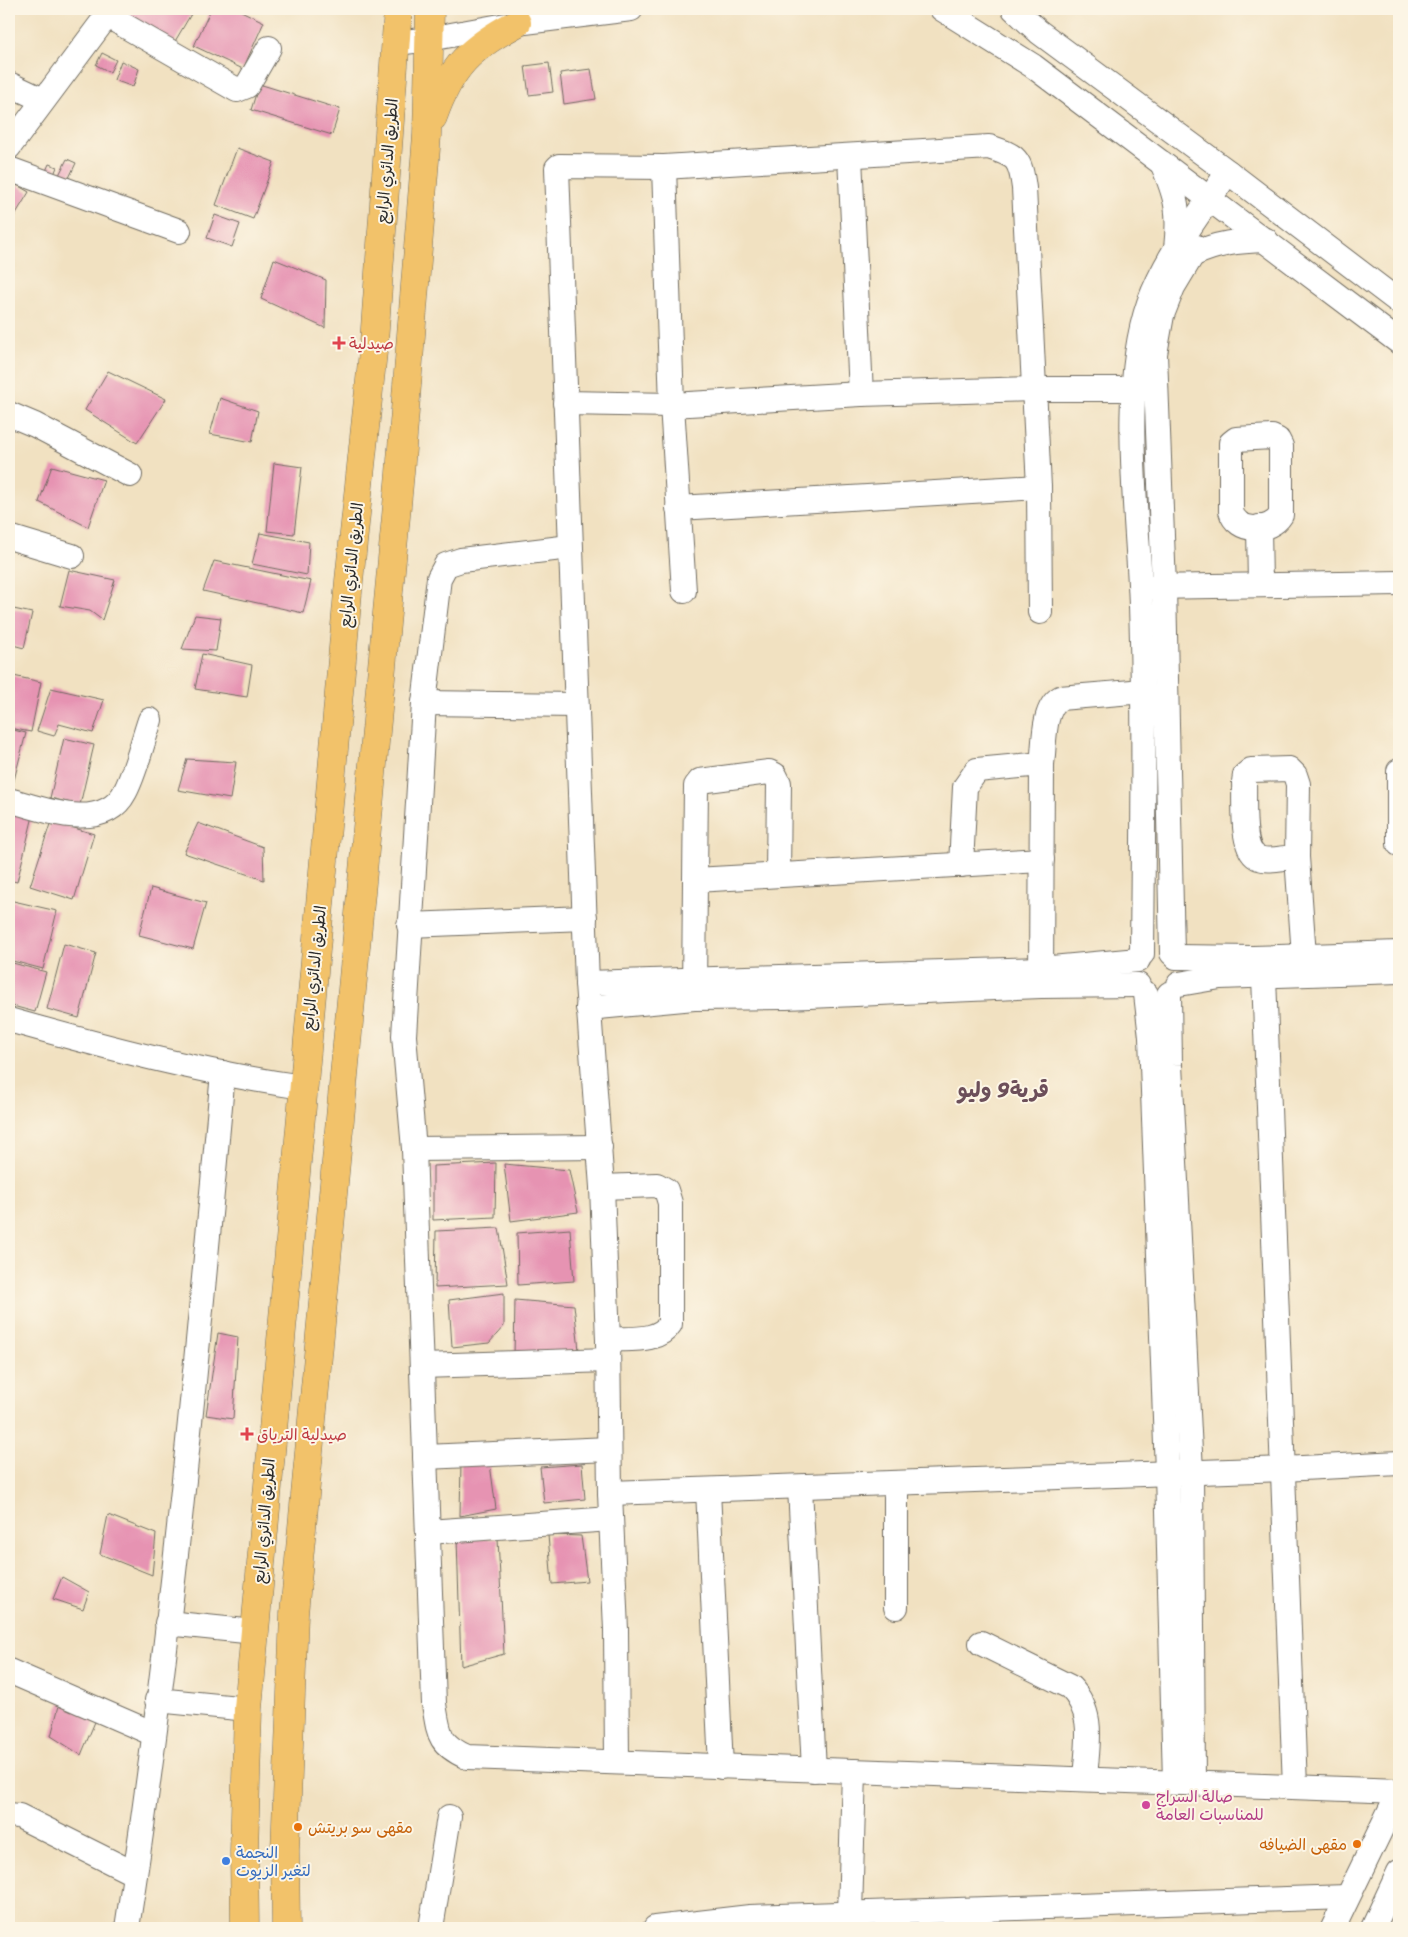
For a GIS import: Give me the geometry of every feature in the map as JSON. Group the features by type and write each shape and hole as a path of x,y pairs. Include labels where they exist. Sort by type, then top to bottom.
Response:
{"main road":[{"name":"الطريق الدائري الرابع","path":"245,1928 244,1852 248,1710 254,1632 349,581 374,342 386,154 397,42 398,9"},
{"path":"286,1928 285,1851 294,1614 399,493 427,135 430,9"},
{"path":"427,135 446,85 460,62 487,39 517,23"}],"street":[{"path":"397,42 429,39 517,23 632,9"},
{"path":"942,9 1033,66 1399,342"},
{"path":"1014,9 1039,32 1235,176 1399,302"},
{"path":"9,147 109,12 237,90 247,86 269,48"},
{"path":"9,84 44,100"},
{"path":"617,1762 616,1630 610,1493 608,1350 602,1187 588,1008 557,168 559,166 664,167 988,147 1012,154 1022,169 1024,188 1032,389 1039,487 1040,612"},
{"path":"850,157 861,394"},
{"path":"1161,162 1174,192 1184,253"},
{"path":"664,167 672,405 684,591"},
{"path":"9,169 179,231"},
{"path":"1184,1783 1167,1472 1151,1037 1158,989 1181,965 1174,955 1164,587 1140,338 1149,303 1164,270 1184,253 1235,176"},
{"path":"1184,253 1225,242 1266,240"},
{"path":"565,403 672,405 861,394 1032,389 1145,389"},
{"path":"1145,389 1133,438 1144,691 1140,957 1134,973 1158,989 1170,1065 1191,1471 1184,1783"},
{"path":"9,414 35,425 130,475"},
{"path":"678,508 1039,487"},
{"path":"1259,527 1260,585"},
{"path":"9,536 72,556"},
{"path":"570,547 461,560 446,565 439,578 424,703 409,925 404,1036 414,1149 434,1704 442,1742 453,1751 467,1757 1399,1791 1333,1928"},
{"path":"1140,587 1399,583"},
{"path":"1041,977 1042,764 1048,714 1056,700 1060,698 1144,691"},
{"path":"424,703 576,705"},
{"path":"9,800 53,812 86,816 103,812 115,805 125,793 150,720"},
{"path":"961,864 965,787 971,777 977,770 1042,764"},
{"path":"1399,771 1399,844"},
{"path":"694,988 696,786 700,781 769,772 775,775 779,782 778,875"},
{"path":"1298,857 1304,956"},
{"path":"695,880 1042,860"},
{"path":"409,925 585,918"},
{"path":"587,984 694,988 786,997 1041,977 1140,957 1160,949 1174,955 1304,956 1399,953"},
{"path":"1041,977 1158,989 1220,977 1399,971"},
{"path":"1264,977 1294,1787"},
{"path":"588,1008 694,988"},
{"path":"9,1020 92,1043 223,1073 303,1086"},
{"path":"126,1928 154,1734 194,1402 223,1073"},
{"path":"414,1149 600,1147"},
{"path":"422,1366 608,1350 665,1332 670,1324 670,1203 666,1190 657,1185 602,1187"},
{"path":"425,1458 609,1449"},
{"path":"610,1493 1191,1471 1283,1470 1399,1463"},
{"path":"896,1483 896,1607"},
{"path":"800,1487 814,1770"},
{"path":"708,1490 721,1766"},
{"path":"428,1532 611,1519"},
{"path":"166,1623 254,1632"},
{"path":"981,1643 1070,1687 1082,1699 1088,1714 1085,1779"},
{"path":"9,1671 154,1734"},
{"path":"157,1700 248,1710"},
{"path":"850,1914 854,1771"},
{"path":"9,1815 19,1816 135,1874"},
{"path":"431,1928 449,1817"},
{"path":"1373,1928 1392,1901 1399,1872"},
{"path":"655,1928 710,1925 750,1917 1348,1897"}],"building":[{"path":"129,9 194,9 174,43 124,15"},
{"path":"211,9 237,9 264,22 243,69 194,46"},
{"path":"102,53 116,60 110,72 96,65"},
{"path":"121,61 139,69 133,87 114,80"},
{"path":"549,63 553,92 529,95 525,66"},
{"path":"591,69 596,99 564,104 560,73"},
{"path":"259,84 340,109 332,135 251,110"},
{"path":"237,148 274,162 253,219 216,205"},
{"path":"67,159 76,163 68,180 59,175"},
{"path":"49,164 57,167 53,177 45,173"},
{"path":"17,185 29,192 9,225 9,198"},
{"path":"215,215 240,224 232,247 207,238"},
{"path":"274,259 326,280 325,328 261,299"},
{"path":"108,371 166,399 137,443 85,410"},
{"path":"220,398 258,411 252,442 210,434"},
{"path":"274,463 302,467 294,534 267,531"},
{"path":"52,466 104,480 88,527 39,502"},
{"path":"260,533 309,542 307,575 252,564"},
{"path":"214,561 311,581 303,613 203,591"},
{"path":"69,570 115,580 102,620 90,611 60,606"},
{"path":"9,608 32,613 24,648 9,644"},
{"path":"195,615 221,618 216,651 182,649"},
{"path":"202,654 252,665 247,697 195,689"},
{"path":"9,675 41,682 31,732 9,728"},
{"path":"51,688 104,700 93,733 59,724 54,736 37,731"},
{"path":"9,729 26,733 13,784 9,783"},
{"path":"64,738 94,745 80,805 50,798"},
{"path":"187,759 236,762 230,799 178,790"},
{"path":"9,810 33,816 17,882 9,880"},
{"path":"51,821 94,834 74,900 30,886"},
{"path":"198,823 263,847 264,880 184,853"},
{"path":"151,888 206,903 193,949 139,935"},
{"path":"9,900 57,911 43,969 9,960"},
{"path":"64,944 96,953 79,1018 47,1009"},
{"path":"9,962 46,972 35,1012 9,1005"},
{"path":"496,1163 495,1217 433,1220 433,1166"},
{"path":"504,1164 569,1170 578,1212 511,1221"},
{"path":"499,1228 508,1284 435,1288 436,1231"},
{"path":"570,1229 574,1281 518,1285 517,1233"},
{"path":"504,1293 504,1326 489,1343 452,1347 449,1300"},
{"path":"515,1300 574,1305 579,1350 514,1357"},
{"path":"218,1333 238,1337 233,1419 206,1415"},
{"path":"461,1461 490,1464 496,1509 460,1516"},
{"path":"582,1464 585,1499 544,1503 540,1467"},
{"path":"108,1515 156,1534 152,1575 100,1554"},
{"path":"548,1535 581,1536 587,1581 552,1584"},
{"path":"457,1539 498,1539 504,1654 461,1666"},
{"path":"62,1577 89,1592 83,1609 53,1599"},
{"path":"60,1702 97,1717 81,1755 51,1736"}],"place":[{"name":"صيدلية","path":"339,343"},
{"name":"صيدلية الترياق","path":"247,1434"},
{"name":"صالة السراج للمناسبات العامة","path":"1146,1805"},
{"name":"مقهى سو بريتش","path":"298,1827"},
{"name":"مقهى الضيافه","path":"1357,1844"},
{"name":"النجمة لتغير الزيوت","path":"226,1861"}],"district":[{"name":"قرية9 وليو","path":"1003,1090"}]}
